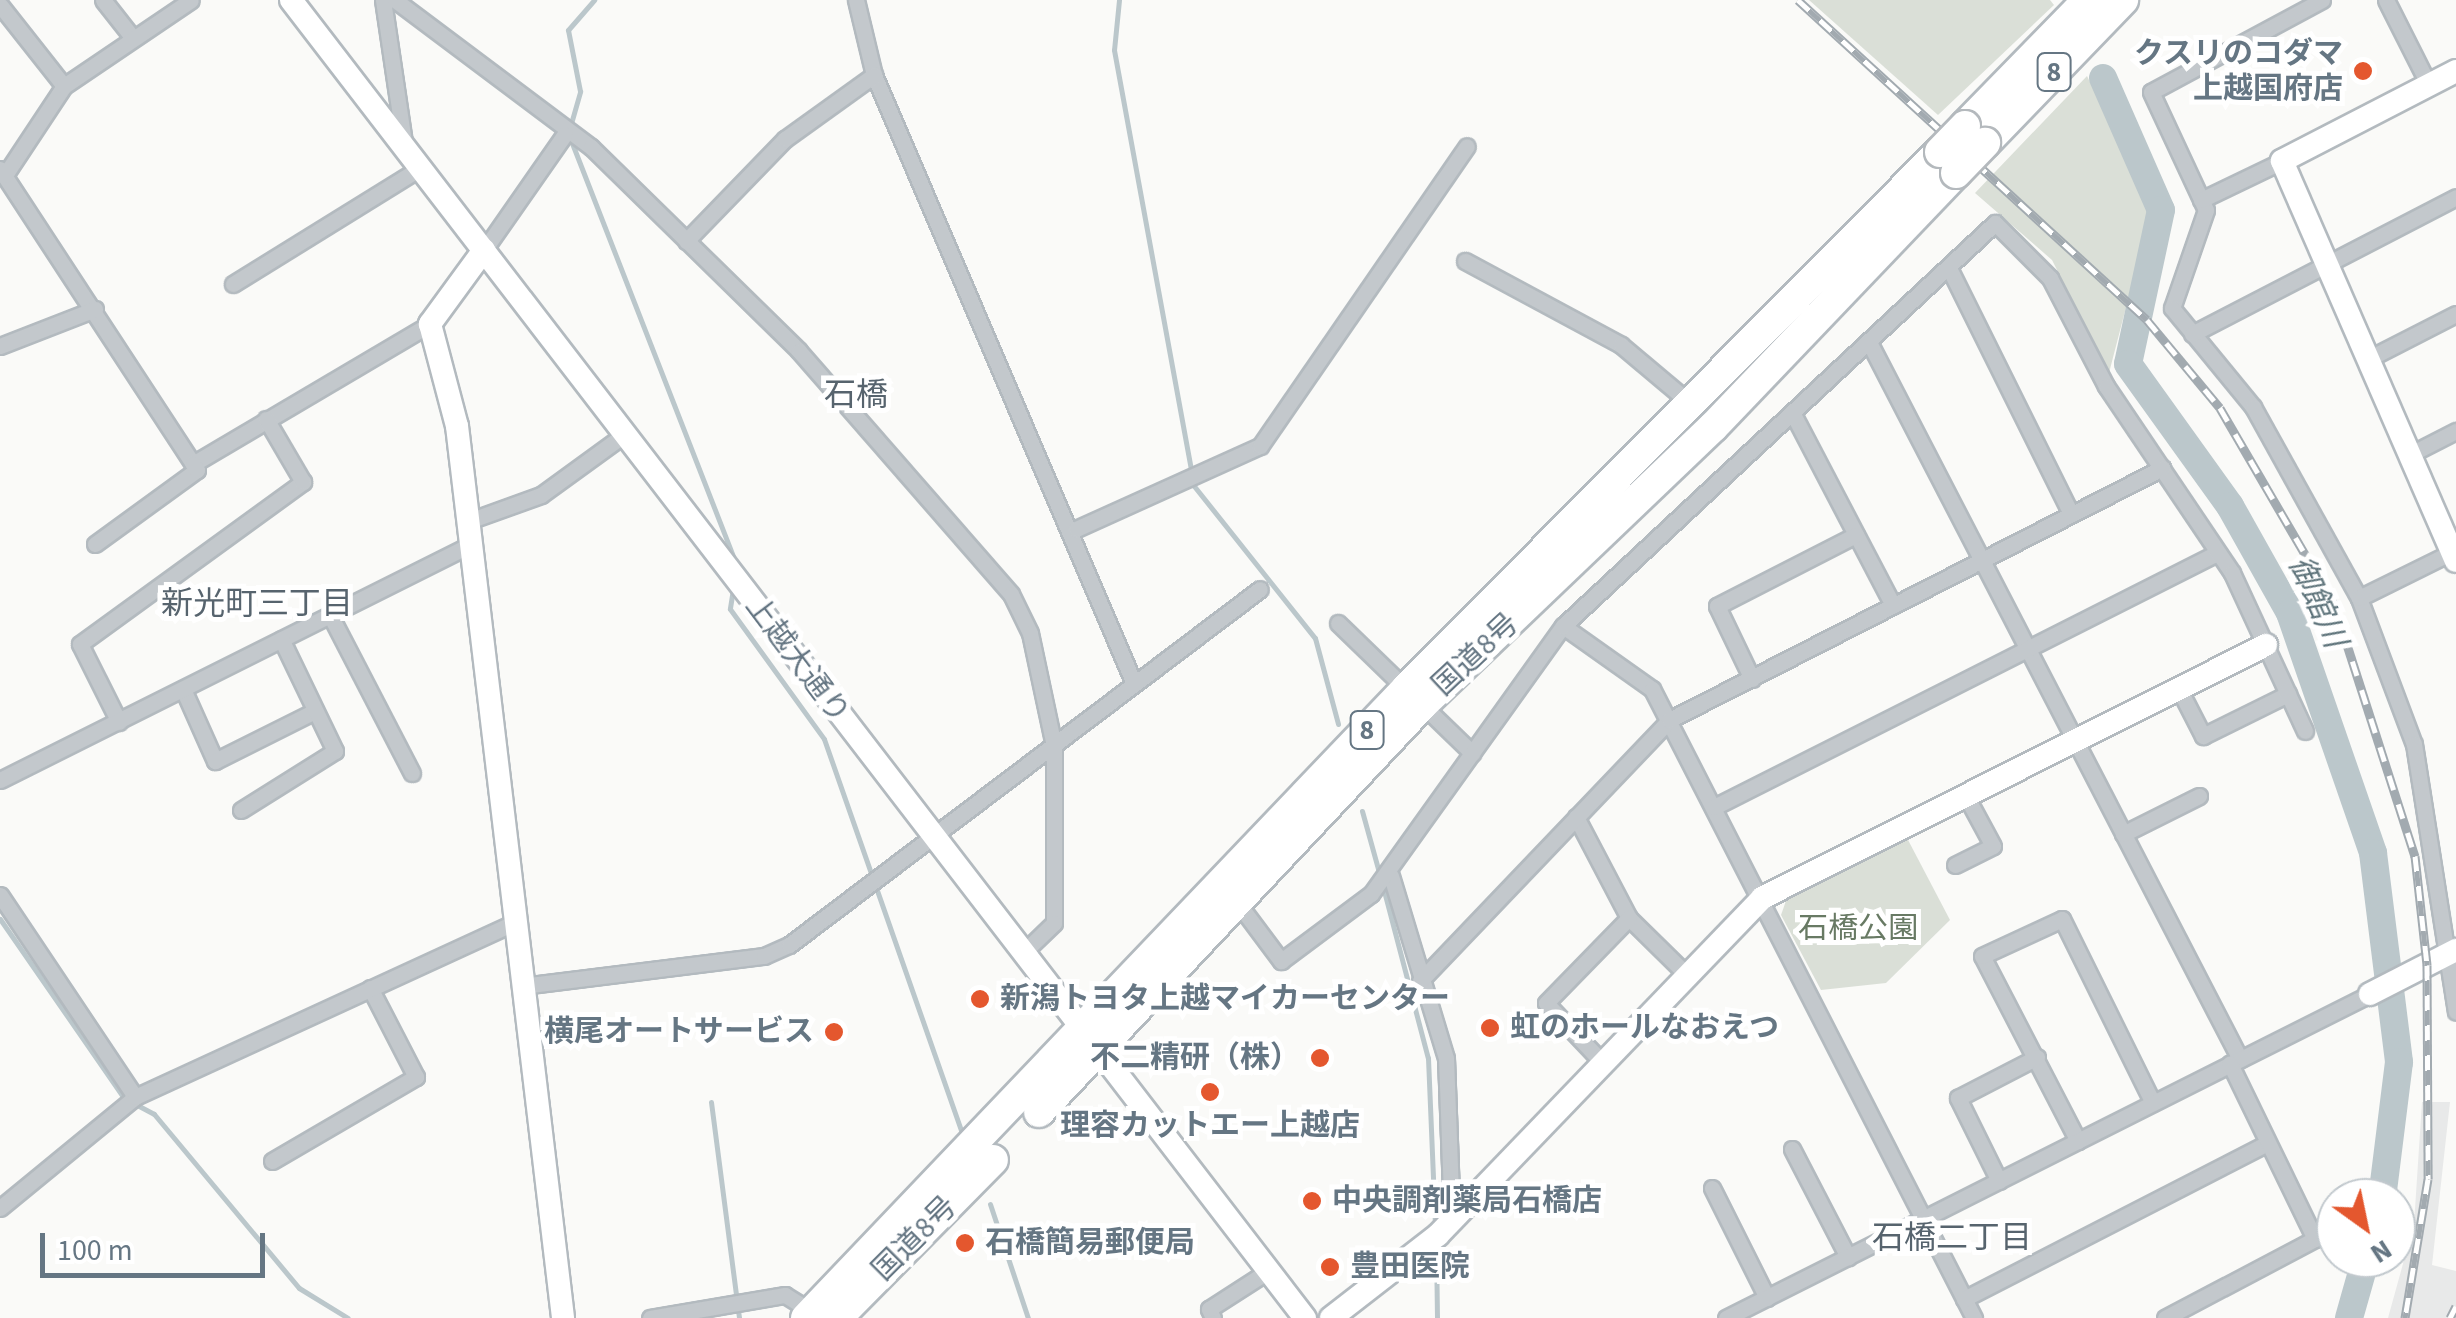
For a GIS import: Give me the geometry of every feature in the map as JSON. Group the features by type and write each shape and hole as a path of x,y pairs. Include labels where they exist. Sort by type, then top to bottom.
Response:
{"highway":[{"name":"国道8号","path":"1975,135 2088,0"},
{"name":"国道8号","path":"818,1316 1092,1040 1694,406 1975,135 2124,0"},
{"name":"国道8号","path":"1092,1040 1237,902 1415,697 1714,427 1948,162"}],"street":[{"path":"104,0 132,37"},
{"path":"95,544 198,470 117,358 94,309 2,172 64,86 191,0"},
{"name":"上越大通り","path":"290,0 1305,1318"},
{"path":"382,0 404,147"},
{"path":"395,0 412,7 565,134 591,147 686,240 996,572 1030,633 1054,746 1054,923 1024,952"},
{"path":"856,0 874,75 1076,529 1133,680"},
{"path":"2386,0 2429,84"},
{"path":"2313,2 2150,92 2206,210 2172,308 2289,462 2359,598 2414,744 2453,952 2456,1012"},
{"path":"0,4 64,86"},
{"path":"2201,200 2456,71"},
{"path":"686,240 786,139 874,75"},
{"path":"193,464 430,324 565,134"},
{"path":"1076,529 1260,446 1467,146"},
{"path":"2282,161 2455,554 2359,598"},
{"path":"232,284 420,168"},
{"path":"2192,334 2456,196"},
{"path":"1237,902 1281,962 1371,894 1387,879 1563,626 1871,346 1994,223 2028,250 2216,554 2266,645 2305,731"},
{"path":"1465,261 1622,345 1694,406"},
{"path":"1950,268 2071,514"},
{"path":"0,346 94,309"},
{"path":"2368,359 2456,314"},
{"path":"430,324 457,426 563,1318"},
{"path":"1871,346 2072,742 2123,834 2235,1062 2267,1143 2316,1239 2165,1318"},
{"path":"1794,414 1894,605"},
{"path":"119,722 80,644 303,482 266,419"},
{"path":"2409,455 2456,431"},
{"path":"0,780 330,615 541,495 625,434"},
{"path":"1420,981 1669,720 2162,468"},
{"path":"1752,678 1717,606 1856,535"},
{"path":"1714,807 2216,554"},
{"path":"522,986 764,956 933,838 1133,680 1260,589"},
{"path":"330,615 412,773"},
{"path":"1338,623 1472,753"},
{"path":"1563,626 1652,689 1974,1318"},
{"path":"241,810 336,751 281,640"},
{"path":"1331,1318 1452,1221 1762,898 2266,645"},
{"path":"183,689 216,761 315,711"},
{"path":"2179,689 2203,736 2288,694"},
{"path":"1955,865 1993,846 1966,796"},
{"path":"2123,834 2198,796"},
{"path":"1576,817 1629,918 1689,977"},
{"path":"1387,879 1446,1058 1452,1221"},
{"path":"0,895 135,1098"},
{"path":"1604,1064 1546,1004 1629,918"},
{"path":"2078,1141 1982,956 2062,919 2153,1103"},
{"path":"0,1208 135,1098 516,921"},
{"path":"1726,1318 2453,952"},
{"path":"272,1161 416,1077 370,988"},
{"path":"2000,1181 1958,1098 2037,1057"},
{"path":"1964,1299 2267,1143"},
{"path":"1792,1149 1848,1257"},
{"path":"1712,1188 1767,1298"},
{"path":"1214,1318 1209,1310 1268,1271"},
{"path":"650,1318 784,1296 818,1316"}],"shaded area":[{"path":"2422,1102 2450,1102 2432,1265 2456,1271 2456,1318 2388,1318 2399,1278 2416,1278"}],"green space":[{"path":"1809,0 2050,0 2054,5 1938,115"},
{"path":"2087,76 2152,207 2109,373 2052,260 1975,193"},
{"name":"石橋公園","path":"1907,838 1950,920 1886,983 1821,990 1781,915 1787,898"}],"waterway":[{"path":"570,127 580,91 568,30 594,0"},
{"path":"1119,0 1114,50 1194,486 1315,638 1338,724"},
{"path":"2103,78 2161,210 2128,364 2230,506 2290,613 2373,853 2399,1062 2384,1178"},
{"path":"570,138 736,563"},
{"path":"733,589 730,609 824,739 964,1138"},
{"path":"1362,811 1380,876"},
{"path":"1383,887 1428,1058 1435,1225"},
{"path":"0,919 124,1098 154,1114 299,1288 348,1318"},
{"path":"711,1102 739,1318"},
{"path":"990,1204 1028,1318"},
{"path":"1436,1246 1437,1318"},
{"name":"御館川","path":"2349,1318 2360,1278"}],"railway":[{"path":"1798,0 2147,320 2220,408 2334,604 2415,856 2427,965 2428,1179 2405,1318"},
{"path":"2450,1318 2456,1306"}],"place":[{"name":"クスリのコダマ 上越国府店","path":"2363,71"},
{"name":"新潟トヨタ上越マイカーセンター","path":"980,999"},
{"name":"虹のホールなおえつ","path":"1490,1028"},
{"name":"横尾オートサービス","path":"834,1032"},
{"name":"不二精研（株）","path":"1320,1058"},
{"name":"理容カットエー上越店","path":"1210,1092"},
{"name":"中央調剤薬局石橋店","path":"1312,1201"},
{"name":"石橋簡易郵便局","path":"965,1243"},
{"name":"豊田医院","path":"1330,1267"}],"district":[{"name":"石橋","path":"856,395"},
{"name":"新光町三丁目","path":"257,604"},
{"name":"石橋二丁目","path":"1952,1238"}]}
